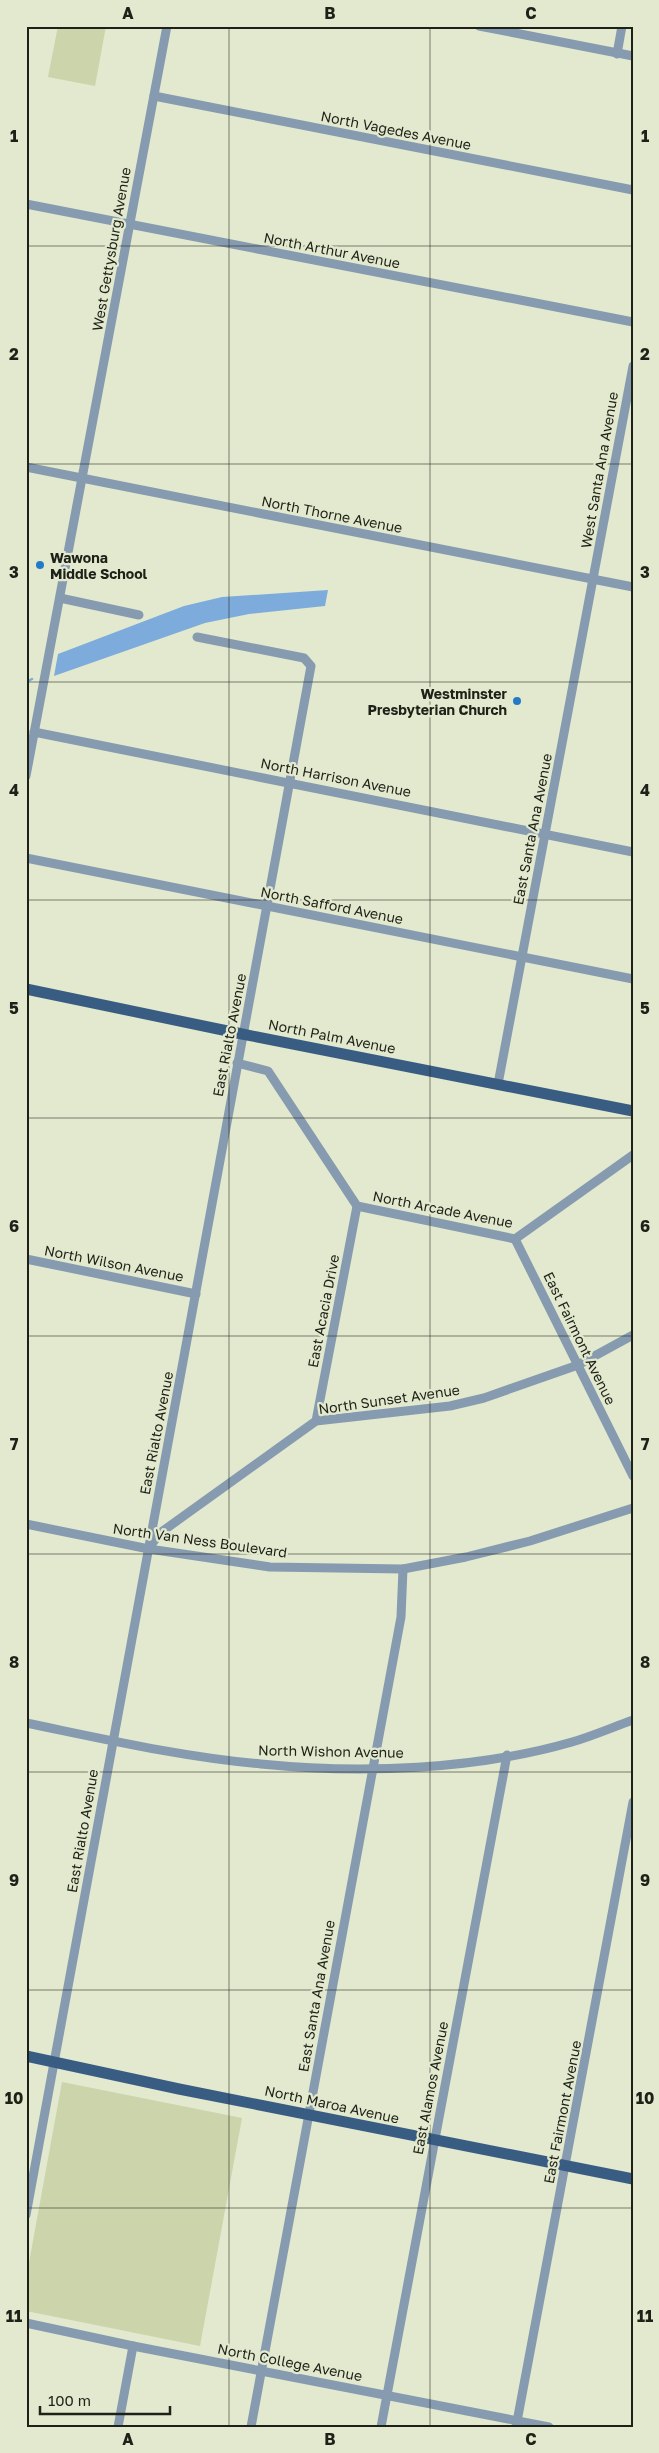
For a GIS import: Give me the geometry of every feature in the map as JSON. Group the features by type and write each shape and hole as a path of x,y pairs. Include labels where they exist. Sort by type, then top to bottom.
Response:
{"main road":[{"name":"North Palm Avenue","path":"26,989 242,1034 633,1111"},
{"name":"North Maroa Avenue","path":"26,2056 179,2089 309,2113 434,2140 566,2164 633,2179"}],"street":[{"name":"West Gettysburg Avenue","path":"26,776 167,26"},
{"path":"478,26 508,29 633,56"},
{"path":"617,54 622,26"},
{"name":"North Vagedes Avenue","path":"154,96 633,190"},
{"name":"North Arthur Avenue","path":"26,204 633,322"},
{"name":"West Santa Ana Avenue","path":"593,579 633,366"},
{"name":"North Thorne Avenue","path":"26,466 633,587"},
{"name":"East Santa Ana Avenue","path":"498,1084 593,579"},
{"path":"60,598 139,615"},
{"name":"East Rialto Avenue","path":"26,2215 311,666 304,658 197,637"},
{"name":"North Harrison Avenue","path":"34,732 633,852"},
{"name":"North Safford Avenue","path":"26,858 633,980"},
{"name":"North Arcade Avenue","path":"237,1063 268,1071 356,1206 515,1239 633,1156"},
{"name":"East Acacia Drive","path":"316,1421 356,1206"},
{"name":"East Fairmont Avenue","path":"515,1239 633,1476"},
{"name":"North Wilson Avenue","path":"26,1259 196,1294"},
{"name":"North Sunset Avenue","path":"148,1550 160,1533 316,1421 450,1406 484,1398 578,1365 633,1335"},
{"name":"North Van Ness Boulevard","path":"26,1524 148,1550 270,1567 403,1569 466,1557 530,1541 633,1508"},
{"name":"East Santa Ana Avenue","path":"251,2427 401,1617 403,1569"},
{"name":"North Wishon Avenue","path":"26,1723 112,1740 260,1764 372,1768 436,1766 506,1755 572,1742 633,1720"},
{"name":"East Alamos Avenue","path":"381,2427 506,1755"},
{"name":"East Fairmont Avenue","path":"516,2424 633,1802"},
{"name":"North College Avenue","path":"26,2322 133,2346 387,2395 516,2424 549,2427"},
{"path":"118,2427 133,2346"}],"green space":[{"path":"58,26 106,26 95,86 48,77"},
{"path":"62,2082 242,2118 200,2346 26,2311 26,2279"}],"water":[{"path":"328,590 325,606 249,614 205,623 54,676 58,654 184,606 222,597"}],"waterway":[{"path":"26,682 32,679"}],"place":[{"name":"Wawona Middle School","path":"40,565"},
{"name":"Westminster Presbyterian Church","path":"517,701"}]}
